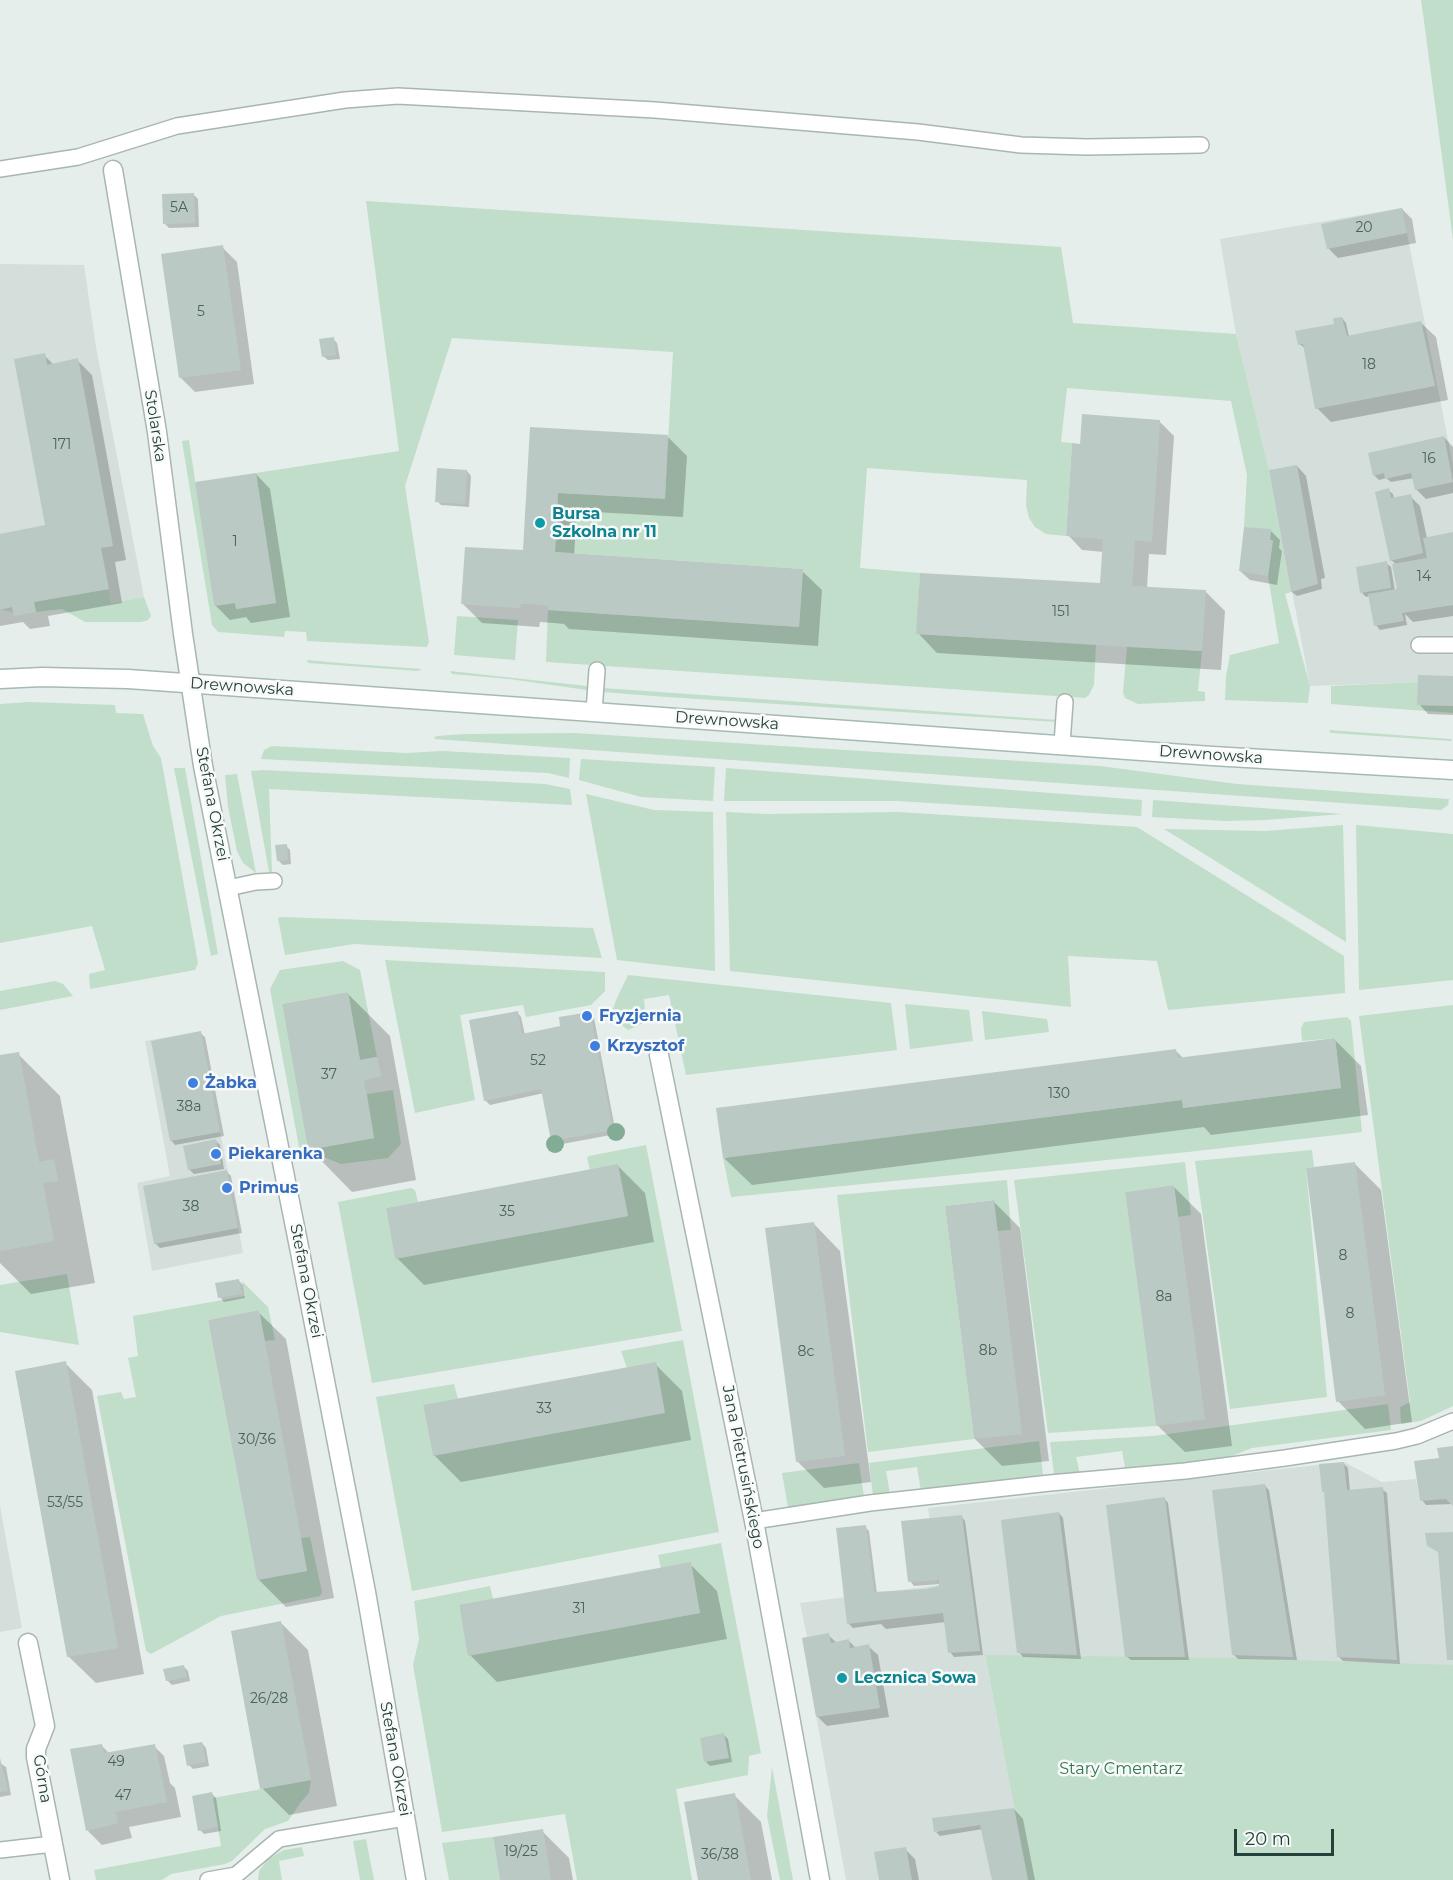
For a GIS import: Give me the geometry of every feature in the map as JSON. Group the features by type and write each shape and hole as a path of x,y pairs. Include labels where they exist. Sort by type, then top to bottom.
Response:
{"street":[{"name":"Stolarska","path":"113,170 157,432 191,684"},
{"name":"Drewnowska","path":"0,679 42,677 129,679 1212,756 1453,770"},
{"name":"Stefana Okrzei","path":"191,684 203,766 366,1592 416,1880"},
{"name":"Jana Pietrusińskiego","path":"660,1055 754,1521 820,1880"},
{"name":"Górna","path":"28,1643 45,1725 36,1749 36,1757 60,1880"}],"lane":[{"path":"0,169 78,157 110,149 177,126 345,100 399,96 655,110 918,132 1021,145 1087,147 1200,145"},
{"path":"110,149 113,170"},
{"path":"1419,645 1453,645"},
{"path":"594,712 597,670"},
{"path":"1062,744 1065,702"},
{"path":"228,888 274,881"},
{"path":"754,1521 870,1503 1185,1471 1286,1458 1396,1441 1417,1436 1453,1421"},
{"path":"208,1880 236,1875 279,1839 405,1818"},
{"path":"0,1850 53,1844"}],"shaded area":[{"path":"1402,208 1453,465 1453,706 1417,705 1418,682 1310,686 1269,470 1236,334 1220,239"},
{"path":"0,264 84,265 96,347 144,597 111,603 108,589 34,603 36,612 25,614 0,610"},
{"path":"201,1031 243,1253 152,1271 137,1183 170,1176 145,1041"},
{"path":"1344,1462 1382,1482 1416,1479 1420,1502 1418,1479 1453,1479 1453,1666 985,1656 1028,1880 846,1880 802,1638 807,1637 800,1603 939,1585 928,1508"},
{"path":"0,1506 22,1628 0,1632"}],"green space":[{"path":"1421,0 1453,0 1453,240 1424,21"},
{"path":"366,201 1061,247 1073,323 1236,334 1269,470 1291,592 1285,594 1310,686 1308,703 1225,700 1230,655 1279,643 1268,576 1273,540 1270,540 1271,530 1244,527 1247,475 1231,401 1067,388 1061,442 1072,443 1066,536 1046,534 1035,527 1029,518 1026,505 1027,480 867,468 860,568 920,573 917,634 1096,645 1094,685 1085,698 546,662 548,610 799,627 803,569 555,552 558,493 665,498 673,352 452,338 405,486 429,642 427,647 307,641 306,632 285,631 284,637 218,632 212,625 182,441 189,440 214,606 235,603 236,609 276,603 256,473 399,451"},
{"path":"109,589 111,603 144,597 151,616 148,620 141,622 85,622 62,609 36,612 34,602"},
{"path":"457,616 518,620 515,660 454,655"},
{"path":"1127,647 1202,651 1198,691 1205,692 1205,701 1138,704 1125,698 1123,692"},
{"path":"306,660 422,669 418,671 309,663"},
{"path":"450,671 587,686 587,690 452,674"},
{"path":"1418,682 1417,705 1453,706 1453,713 1331,704 1331,686"},
{"path":"603,688 1057,720 1057,722 652,696 603,692"},
{"path":"29,702 115,705 116,713 143,714 153,746 161,758 198,963 195,970 90,989 89,974 105,970 92,926 0,943 0,704"},
{"path":"1329,730 1451,739 1452,741 1331,733"},
{"path":"575,733 1100,766 1237,784 1449,799 1448,805 1441,810 434,739 436,736 466,734"},
{"path":"272,746 406,753 443,751 570,758 569,778 548,773 261,759 264,750"},
{"path":"581,759 715,767 713,801 641,797 579,780"},
{"path":"174,768 185,768 218,954 211,956"},
{"path":"726,768 1142,800 1141,816 898,801 724,801"},
{"path":"251,771 545,784 570,789 572,805 269,789 272,872 269,872"},
{"path":"237,774 256,873 243,863 237,851 228,807 225,775"},
{"path":"586,794 654,810 713,812 715,971 617,960"},
{"path":"1153,800 1343,814 1225,821 1152,817"},
{"path":"726,812 767,814 898,812 1137,827 1344,956 1345,993 1168,1010 1157,961 1068,956 1071,1007 730,971"},
{"path":"1343,825 1346,942 1164,829 1266,831"},
{"path":"1356,825 1453,834 1453,980 1359,990"},
{"path":"278,918 593,928 602,958 354,944 285,955"},
{"path":"385,960 605,972 605,991 591,1005 526,1017 523,1005 460,1015 475,1100 415,1113"},
{"path":"343,961 360,970 377,1057 360,1060 348,992 282,1004 308,1150 374,1138 367,1094 393,1090 401,1144 388,1158 341,1164 299,1147 270,989 280,970"},
{"path":"628,975 891,1003 897,1050 686,1075 669,995 644,999 646,1022 628,1030 613,1018 616,1000"},
{"path":"55,981 63,984 73,996 0,1010 0,991"},
{"path":"905,1004 969,1010 973,1041 910,1049"},
{"path":"1453,1005 1453,1406 1421,1421 1401,1424 1400,1407 1410,1402 1359,1016"},
{"path":"982,1011 1047,1019 1049,1032 985,1040"},
{"path":"1347,1017 1351,1021 1362,1132 1188,1152 731,1197 723,1158 1182,1100 1183,1108 1341,1088 1335,1038 1302,1041 1301,1028 1304,1022"},
{"path":"646,1145 682,1331 372,1383 338,1202 411,1188 415,1190 418,1202 386,1208 395,1258 628,1216 618,1165 590,1170 587,1158"},
{"path":"1312,1150 1314,1167 1306,1168 1327,1397 1230,1409 1195,1161"},
{"path":"1185,1162 1191,1215 1178,1217 1174,1185 1125,1192 1156,1426 1048,1433 1014,1180"},
{"path":"1007,1180 1011,1230 997,1231 993,1200 945,1206 974,1439 868,1452 837,1195"},
{"path":"67,1274 79,1345 0,1332 0,1285"},
{"path":"242,1281 268,1307 275,1340 265,1341 259,1310 208,1320 257,1580 307,1571 301,1538 310,1537 322,1592 320,1596 221,1616 151,1654 146,1651 97,1396 121,1392 124,1399 136,1397 128,1358 138,1356 133,1316 245,1296"},
{"path":"683,1340 719,1532 412,1591 376,1397 454,1384 458,1399 423,1406 433,1455 627,1368 621,1351"},
{"path":"1388,1404 1391,1430 1252,1448 1216,1462 1126,1473 1122,1451 1076,1457 1080,1474 1054,1474 1050,1442 1153,1436"},
{"path":"1039,1441 1043,1475 921,1491 917,1467 886,1471 890,1494 873,1496 869,1463"},
{"path":"859,1463 864,1497 788,1507 782,1473"},
{"path":"721,1543 761,1753 749,1756 748,1775 676,1789 692,1880 577,1880 565,1814 442,1832 413,1665 419,1639 414,1601 490,1586 493,1599 459,1606 469,1655 700,1613 691,1563 661,1568 658,1555"},
{"name":"Stary Cmentarz","path":"985,1655 1229,1658 1453,1665 1453,1880 1028,1880"},
{"path":"772,1767 793,1880 780,1880 767,1816"},
{"path":"311,1780 309,1793 288,1821 265,1829 232,1861 171,1874 162,1880 96,1880 94,1870 221,1846 213,1798"},
{"path":"493,1837 500,1880 449,1880 442,1843"},
{"path":"366,1839 374,1880 360,1880 353,1841"},
{"path":"302,1847 304,1856 279,1861 282,1880 258,1880 259,1871 268,1859 284,1850"}],"building":[{"path":"194,193 195,223 163,224 162,194"},
{"path":"1402,208 1407,233 1327,249 1321,224"},
{"path":"223,245 241,370 179,378 161,254"},
{"path":"1342,317 1347,336 1421,321 1435,386 1315,409 1303,344 1298,345 1295,331 1334,324 1333,318"},
{"path":"334,337 336,355 322,357 319,339"},
{"path":"45,353 47,365 78,358 113,546 101,548 109,589 34,602 36,612 14,616 12,607 0,610 0,534 45,525 14,359"},
{"path":"1082,414 1160,420 1152,542 1135,540 1132,586 1206,590 1202,651 916,634 920,573 1100,583 1103,539 1066,536 1072,443 1080,444"},
{"name":"Bursa Szkolna nr 11","path":"530,427 668,435 665,499 558,493 555,552 803,569 799,627 548,610 548,606 533,604 521,604 520,608 461,604 465,547 523,550"},
{"path":"1444,436 1453,482 1415,490 1411,473 1385,479 1384,473 1373,476 1368,453"},
{"path":"1297,465 1318,584 1291,592 1269,470"},
{"path":"437,468 467,470 465,504 435,502"},
{"path":"256,473 276,603 236,609 235,603 214,606 195,482"},
{"path":"1389,488 1391,498 1411,494 1423,553 1390,561 1375,492"},
{"path":"1244,527 1271,529 1270,540 1273,540 1268,576 1239,571"},
{"path":"1453,532 1453,605 1402,613 1404,621 1374,626 1368,594 1397,589 1392,564 1427,558 1423,538"},
{"path":"1387,561 1391,588 1360,593 1356,567"},
{"path":"1418,675 1453,676 1453,706 1417,705"},
{"path":"287,844 288,860 277,861 275,845"},
{"path":"348,992 360,1060 377,1057 381,1076 364,1080 374,1138 308,1150 282,1004"},
{"path":"518,1011 522,1034 560,1026 559,1017 590,1012 613,1130 551,1141 541,1089 484,1101 469,1020"},
{"path":"201,1031 220,1132 170,1141 151,1041"},
{"path":"1335,1038 1341,1088 1183,1108 1182,1100 723,1158 716,1108 1176,1049 1177,1058"},
{"path":"19,1052 39,1162 54,1159 58,1181 43,1183 54,1241 0,1251 0,1055"},
{"path":"216,1139 221,1164 188,1170 183,1146"},
{"path":"1355,1162 1385,1395 1336,1402 1306,1168"},
{"path":"618,1164 628,1216 395,1259 386,1208"},
{"path":"227,1170 238,1228 154,1244 143,1186"},
{"path":"1174,1185 1205,1419 1156,1426 1125,1192"},
{"path":"994,1200 1022,1434 974,1439 945,1206"},
{"path":"814,1222 845,1456 796,1462 765,1228"},
{"path":"239,1279 242,1294 218,1298 215,1283"},
{"path":"259,1310 307,1571 257,1580 208,1320"},
{"path":"66,1361 118,1648 67,1657 15,1371"},
{"path":"656,1362 665,1413 433,1456 423,1405"},
{"path":"1453,1446 1453,1506 1446,1499 1420,1501 1414,1461 1439,1458 1437,1448"},
{"path":"1344,1462 1347,1490 1383,1487 1397,1660 1337,1657 1324,1492 1322,1492 1319,1464"},
{"path":"1265,1484 1293,1657 1232,1655 1212,1490"},
{"path":"1165,1497 1185,1657 1125,1657 1106,1505"},
{"path":"1059,1512 1077,1655 1017,1653 1001,1520"},
{"path":"962,1515 980,1651 948,1653 943,1613 847,1624 836,1528 866,1525 874,1592 925,1589 939,1586 939,1580 908,1582 901,1521"},
{"path":"1453,1532 1453,1660 1447,1660 1438,1552 1427,1546 1425,1533"},
{"path":"691,1562 700,1613 468,1656 459,1605"},
{"path":"281,1621 311,1780 260,1789 231,1631"},
{"name":"Lecznica Sowa","path":"829,1633 831,1643 849,1639 850,1648 869,1644 880,1708 816,1717 802,1638"},
{"path":"184,1665 187,1677 166,1681 163,1669"},
{"path":"724,1733 729,1758 704,1762 700,1738"},
{"path":"202,1742 206,1762 187,1766 183,1745"},
{"path":"102,1744 104,1753 155,1744 167,1802 115,1812 118,1823 86,1831 70,1749"},
{"path":"0,1758 8,1791 0,1792"},
{"path":"212,1792 218,1827 198,1831 192,1796"},
{"path":"735,1793 751,1880 698,1880 684,1802"},
{"path":"1014,1808 1028,1880 992,1880 980,1825 934,1832 932,1818"},
{"path":"543,1829 551,1880 500,1880 493,1837"},
{"path":"906,1847 912,1880 879,1880 874,1852"}],"place":[{"name":"Bursa Szkolna nr 11","path":"540,523"},
{"name":"Fryzjernia","path":"587,1016"},
{"name":"Krzysztof","path":"595,1046"},
{"name":"Żabka","path":"193,1083"},
{"name":"Piekarenka","path":"216,1154"},
{"name":"Primus","path":"227,1188"},
{"name":"Lecznica Sowa","path":"842,1678"}]}
